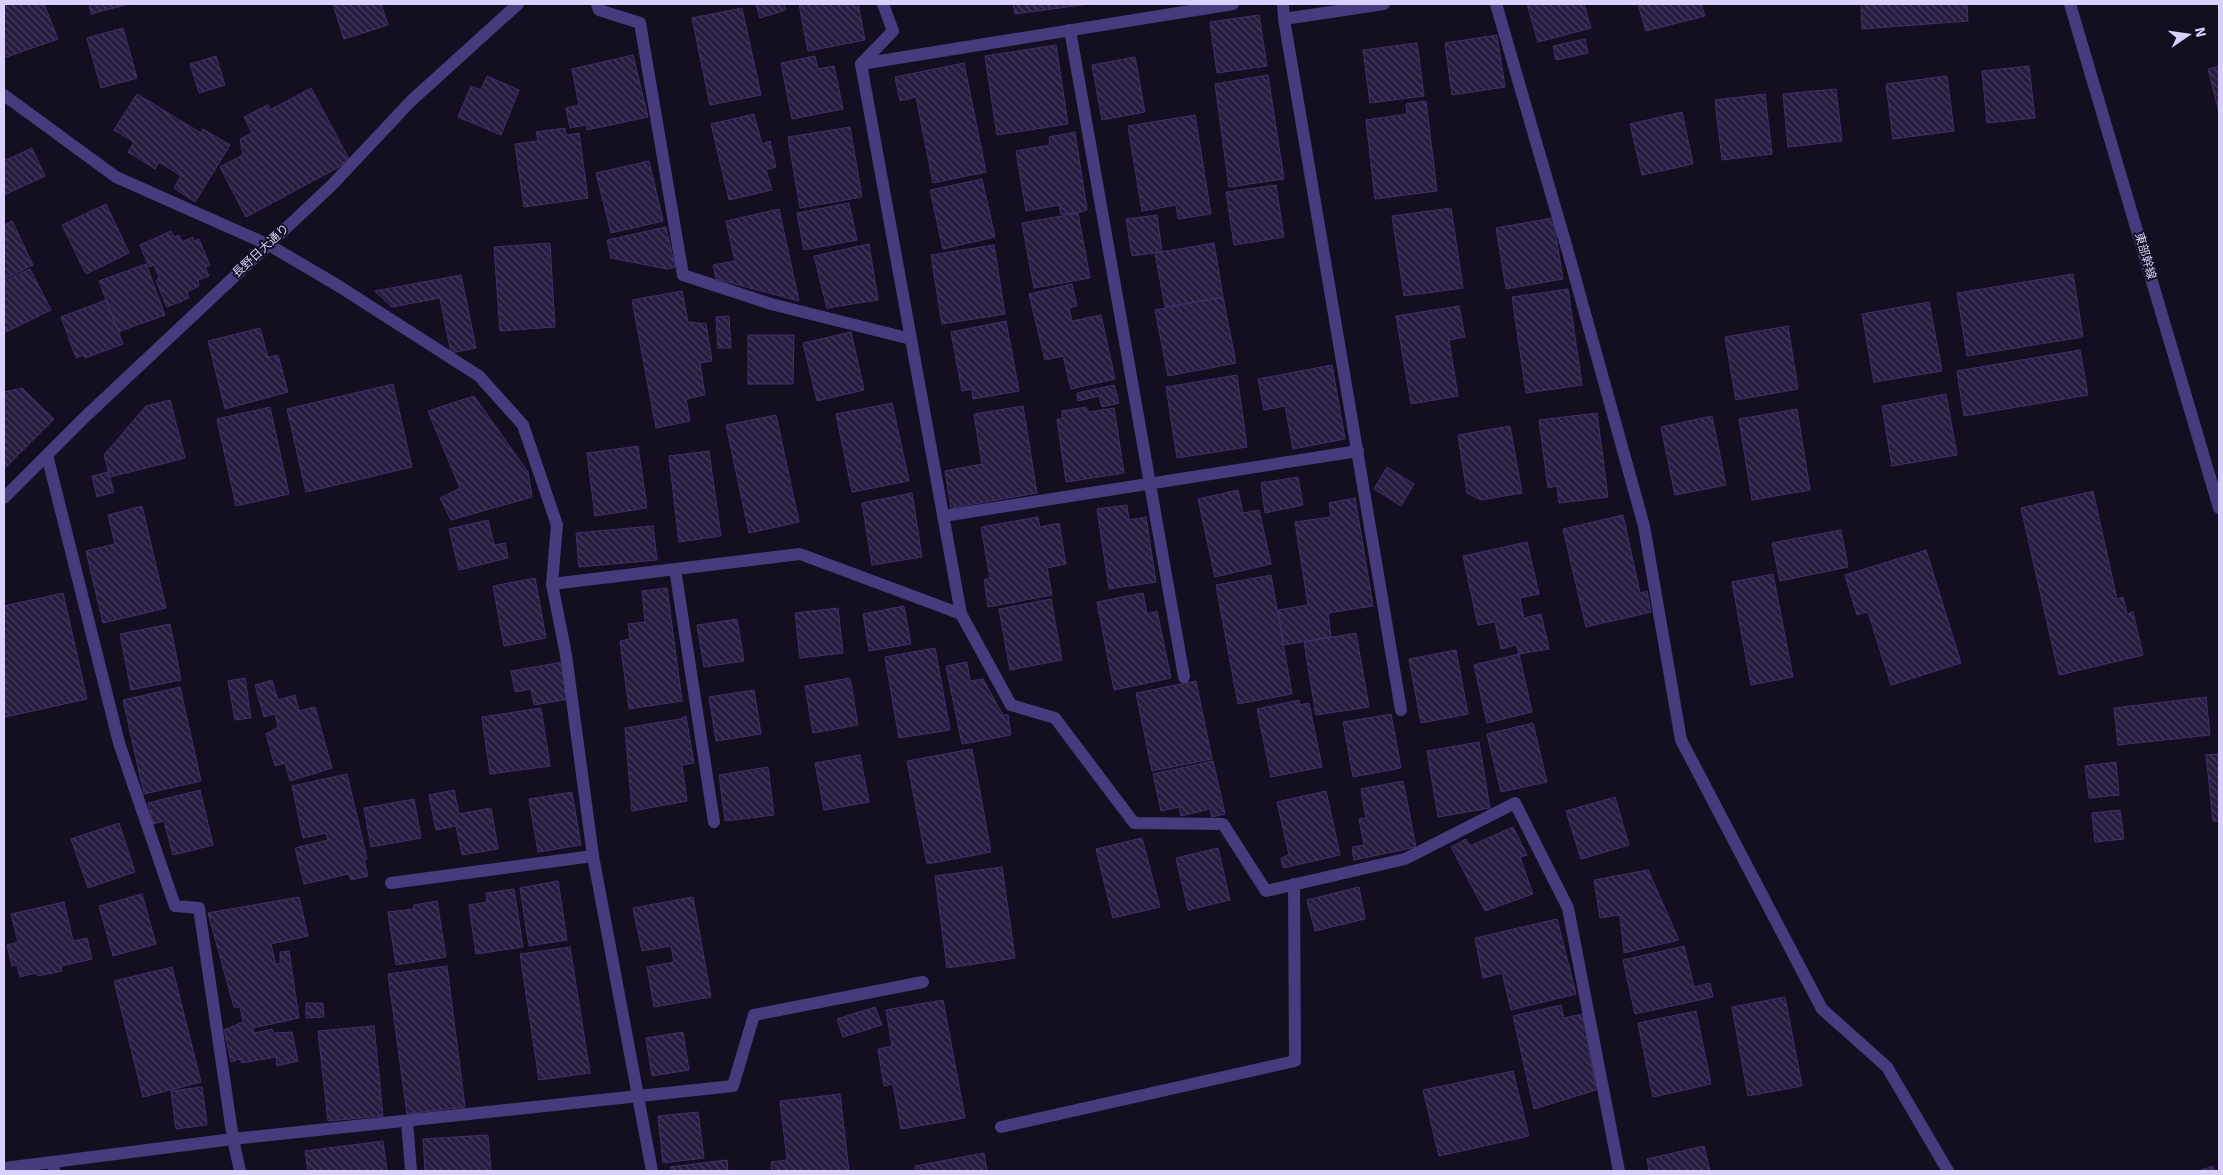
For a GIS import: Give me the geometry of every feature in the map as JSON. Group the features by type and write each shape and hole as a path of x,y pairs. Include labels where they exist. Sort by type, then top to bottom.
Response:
{"street":[{"name":"長野日大通り","path":"4,498 204,304 332,184 411,101 518,4"},
{"path":"597,4 599,10 640,23 683,275 771,304 912,339"},
{"path":"862,64 893,31 883,4"},
{"path":"862,64 1233,4"},
{"path":"1283,4 1401,710"},
{"path":"1284,19 1384,4"},
{"path":"1496,4 1568,252 1644,526 1681,740 1822,1009 1887,1067 1948,1171"},
{"name":"東部幹線","path":"2070,4 2219,508"},
{"path":"1070,30 1184,677"},
{"path":"862,64 961,614 1011,705 1055,718 1134,823 1223,824 1266,891 1405,859 1515,803 1568,908 1619,1171"},
{"path":"4,95 116,177 269,245 479,376 523,425 556,525 552,584 566,655 593,856 652,1171"},
{"path":"944,516 1358,451"},
{"path":"47,455 118,743 175,906 199,908 233,1138 240,1171"},
{"path":"552,584 800,554 961,614"},
{"path":"675,569 714,822"},
{"path":"392,883 593,856"},
{"path":"1001,1127 1295,1061 1294,884"},
{"path":"4,1168 54,1167 233,1138 638,1098 733,1086 754,1015 923,982"},
{"path":"407,1121 410,1171"}],"building":[{"path":"44,4 58,39 4,58 4,5"},
{"path":"89,4 129,4 91,14"},
{"path":"333,4 381,4 388,25 344,39"},
{"path":"756,4 784,4 786,10 760,18"},
{"path":"799,4 858,4 865,40 808,51"},
{"path":"1013,4 1089,4 1015,14"},
{"path":"1527,4 1584,4 1591,28 1538,42"},
{"path":"1638,4 1701,4 1705,16 1646,31"},
{"path":"1861,4 1967,4 1968,21 1862,29"},
{"path":"742,8 761,95 710,105 692,18"},
{"path":"1259,15 1267,66 1217,73 1210,22"},
{"path":"123,28 137,78 101,88 87,38"},
{"path":"1497,35 1505,87 1452,95 1445,43"},
{"path":"1585,39 1588,53 1556,60 1553,46"},
{"path":"1417,43 1424,96 1370,103 1363,50"},
{"path":"1056,45 1068,124 997,135 985,56"},
{"path":"633,55 648,117 587,130 586,125 570,128 566,108 579,105 572,69"},
{"path":"216,56 225,85 199,93 190,64"},
{"path":"815,56 818,69 834,66 843,109 792,119 781,63"},
{"path":"1135,57 1145,112 1102,120 1092,65"},
{"path":"964,63 986,172 933,183 916,97 900,101 895,77"},
{"path":"2029,66 2035,118 1987,123 1982,71"},
{"path":"2219,66 2219,113 2208,69"},
{"path":"1268,75 1284,179 1229,187 1215,84"},
{"path":"487,76 519,90 501,135 458,117 471,86 481,90"},
{"path":"1947,76 1954,131 1893,139 1886,84"},
{"path":"311,88 350,161 246,217 220,167 243,155 240,139 252,133 244,117 268,105 270,110"},
{"path":"1836,89 1842,141 1788,147 1783,94"},
{"path":"137,94 201,133 203,129 230,145 195,202 174,188 181,176 159,162 155,169 128,152 134,142 114,130"},
{"path":"1765,94 1772,154 1722,160 1715,100"},
{"path":"1426,101 1437,191 1375,199 1366,120 1407,114 1406,104"},
{"path":"1682,112 1693,164 1642,175 1630,124"},
{"path":"754,114 762,144 770,141 776,167 766,170 772,190 729,200 711,124"},
{"path":"1195,115 1211,214 1178,219 1176,205 1142,211 1128,126"},
{"path":"850,127 862,197 800,208 788,137"},
{"path":"565,128 566,135 579,133 588,198 524,207 515,144 538,141 536,132"},
{"path":"1075,132 1087,210 1078,213 1061,214 1059,205 1026,211 1016,151 1050,145 1049,137"},
{"path":"32,148 45,176 4,195 4,156 6,160"},
{"path":"649,161 663,221 611,233 596,173"},
{"path":"982,179 995,237 943,249 930,190"},
{"path":"1276,185 1284,237 1234,245 1226,192"},
{"path":"849,203 857,240 804,250 797,213"},
{"path":"106,204 129,253 86,274 62,225"},
{"path":"1451,208 1463,288 1404,296 1392,216"},
{"path":"779,209 799,301 716,279 713,265 735,261 726,221"},
{"path":"1078,213 1090,278 1034,288 1022,223"},
{"path":"1157,215 1162,252 1132,256 1126,219"},
{"path":"1553,218 1563,279 1506,289 1496,228"},
{"path":"12,221 33,265 4,279 4,225"},
{"path":"666,227 675,267 667,269 611,258 607,240"},
{"path":"171,231 174,237 179,235 182,242 193,237 194,241 199,239 210,266 205,267 209,276 198,280 199,286 187,292 189,298 167,307 156,281 159,277 154,265 149,267 140,245"},
{"path":"550,243 555,327 500,331 494,247"},
{"path":"1214,243 1223,297 1165,307 1155,253"},
{"path":"869,244 878,300 827,308 814,256"},
{"path":"994,245 1005,314 942,324 931,255"},
{"path":"146,264 165,315 118,332 99,281"},
{"path":"30,269 51,310 4,333 4,281"},
{"path":"2073,274 2083,337 1967,356 1957,293"},
{"path":"461,275 476,348 451,353 440,298 392,307 375,291"},
{"path":"1072,284 1077,306 1069,308 1072,321 1101,315 1115,379 1071,389 1063,356 1045,360 1029,294"},
{"path":"1568,289 1582,385 1526,393 1512,297"},
{"path":"682,291 688,322 706,324 712,361 700,363 705,395 686,399 690,421 656,428 632,300"},
{"path":"1223,297 1236,363 1168,376 1155,310"},
{"path":"106,300 123,344 85,358 83,355 76,358 61,317"},
{"path":"1929,302 1942,371 1874,382 1862,314"},
{"path":"1459,306 1465,337 1449,340 1458,396 1411,404 1396,316"},
{"path":"729,316 731,348 718,348 716,317"},
{"path":"1006,321 1019,391 973,399 972,389 962,391 951,332"},
{"path":"1788,326 1798,389 1736,400 1725,337"},
{"path":"260,328 268,357 278,355 288,392 225,409 208,341"},
{"path":"851,332 864,390 817,401 803,343"},
{"path":"748,335 794,335 793,384 748,384"},
{"path":"2080,350 2088,395 1964,416 1957,371"},
{"path":"1332,365 1345,439 1293,449 1285,406 1264,410 1258,379"},
{"path":"1237,375 1247,447 1177,458 1166,387"},
{"path":"393,384 412,467 306,492 287,409"},
{"path":"1114,385 1119,403 1102,407 1099,396 1078,401 1077,393"},
{"path":"22,388 54,419 4,469 4,392"},
{"path":"1946,394 1957,455 1892,466 1882,406"},
{"path":"474,396 528,472 532,497 451,520 440,498 460,488 428,411"},
{"path":"170,400 185,458 110,477 104,455 146,406"},
{"path":"892,403 909,481 852,492 836,414"},
{"path":"1023,406 1037,493 951,508 945,471 982,464 974,414"},
{"path":"270,407 289,494 236,506 217,419"},
{"path":"1086,407 1089,412 1114,408 1124,473 1066,482 1057,419 1062,419 1062,411"},
{"path":"1797,409 1810,490 1752,500 1739,419"},
{"path":"1597,413 1608,497 1559,503 1557,486 1548,488 1539,420"},
{"path":"776,415 799,522 749,533 726,425"},
{"path":"1712,416 1726,485 1675,495 1661,427"},
{"path":"1510,426 1522,493 1481,500 1467,493 1458,435"},
{"path":"638,446 647,508 595,516 587,453"},
{"path":"709,451 721,536 679,542 669,456"},
{"path":"1387,467 1414,484 1401,506 1374,489"},
{"path":"108,472 114,492 97,497 92,476"},
{"path":"1298,477 1303,505 1265,513 1261,483"},
{"path":"1238,490 1243,513 1259,510 1271,564 1215,577 1198,499"},
{"path":"2093,491 2117,599 2123,597 2127,614 2133,612 2143,655 2059,675 2021,508"},
{"path":"912,493 922,557 872,565 862,503"},
{"path":"1355,498 1373,606 1328,613 1331,637 1284,645 1278,610 1308,605 1295,522 1331,517 1329,503"},
{"path":"1127,505 1129,520 1146,517 1156,582 1109,589 1097,509"},
{"path":"142,506 166,608 103,623 86,551 115,544 108,515"},
{"path":"1623,515 1640,593 1647,591 1651,612 1586,627 1563,529"},
{"path":"1038,517 1040,527 1059,523 1066,564 1047,568 1052,595 988,607 984,580 990,578 981,527"},
{"path":"488,520 494,545 505,543 508,558 459,570 449,529"},
{"path":"653,526 657,560 579,567 576,533"},
{"path":"1841,530 1848,567 1780,581 1772,543"},
{"path":"1527,542 1539,594 1520,598 1524,618 1541,614 1549,649 1519,654 1516,645 1501,649 1495,622 1478,625 1463,556"},
{"path":"1926,550 1961,663 1891,685 1868,612 1857,615 1845,575"},
{"path":"1773,574 1793,677 1751,685 1732,582"},
{"path":"1271,575 1292,694 1238,704 1216,585"},
{"path":"535,578 546,638 504,646 493,586"},
{"path":"667,588 682,701 629,709 620,641 630,639 628,624 645,622 642,591"},
{"path":"63,593 87,699 5,717 4,606"},
{"path":"1143,593 1147,614 1157,611 1171,678 1114,690 1097,602"},
{"path":"1051,599 1062,660 1010,670 999,609"},
{"path":"904,606 911,644 869,651 863,614"},
{"path":"838,608 843,653 800,658 795,613"},
{"path":"737,619 744,661 704,667 697,625"},
{"path":"170,624 181,680 131,690 120,634"},
{"path":"1356,633 1369,707 1316,715 1304,642"},
{"path":"935,648 950,730 899,738 885,657"},
{"path":"1456,650 1468,714 1421,723 1409,659"},
{"path":"1519,654 1532,712 1487,723 1474,665"},
{"path":"563,662 569,699 534,705 531,689 515,692 511,671"},
{"path":"967,662 970,681 983,679 1003,715 1008,715 1011,735 962,744 946,666"},
{"path":"245,678 251,718 235,720 228,681"},
{"path":"850,678 858,725 813,733 805,686"},
{"path":"272,680 278,700 295,695 299,711 315,707 332,768 290,781 285,763 275,766 266,734 278,727 275,714 264,717 255,685"},
{"path":"1196,681 1212,759 1152,771 1136,693"},
{"path":"180,687 201,781 144,794 123,700"},
{"path":"754,690 761,734 716,741 709,697"},
{"path":"2206,697 2210,735 2118,745 2114,708"},
{"path":"1299,700 1300,705 1309,703 1322,767 1271,777 1257,709"},
{"path":"541,708 550,766 490,774 482,717"},
{"path":"1391,714 1401,768 1353,777 1343,722"},
{"path":"686,716 694,763 682,765 687,801 632,811 625,728 680,719"},
{"path":"1533,723 1547,782 1501,792 1487,734"},
{"path":"1479,742 1490,808 1438,817 1427,751"},
{"path":"972,749 991,852 927,864 907,761"},
{"path":"2219,754 2219,821 2213,821 2206,755"},
{"path":"860,755 869,802 824,810 815,763"},
{"path":"1213,761 1225,814 1212,817 1210,809 1181,816 1179,807 1161,811 1153,774"},
{"path":"2116,762 2119,795 2089,798 2085,766"},
{"path":"768,767 774,815 725,821 719,775"},
{"path":"347,774 367,859 364,860 368,876 351,880 349,874 304,884 295,848 328,840 326,833 303,838 292,786"},
{"path":"1403,781 1416,847 1354,860 1352,847 1364,845 1359,819 1366,818 1361,789"},
{"path":"200,790 213,845 173,855 164,821 153,824 148,803"},
{"path":"454,790 459,814 491,808 498,849 462,855 456,826 436,830 429,795"},
{"path":"1326,791 1340,855 1283,868 1281,858 1289,855 1277,802"},
{"path":"572,792 581,845 538,852 529,799"},
{"path":"1615,797 1629,845 1581,859 1566,811"},
{"path":"414,799 421,838 371,847 364,808"},
{"path":"2120,810 2124,839 2095,842 2092,813"},
{"path":"119,823 135,872 88,888 71,839"},
{"path":"1513,827 1527,855 1520,857 1533,894 1485,911 1451,847 1466,839 1470,846"},
{"path":"1142,838 1160,907 1113,918 1096,849"},
{"path":"1218,848 1230,900 1188,910 1176,858"},
{"path":"1002,867 1015,958 947,968 935,876"},
{"path":"1648,870 1679,940 1624,953 1620,915 1600,918 1594,880"},
{"path":"558,881 567,940 529,946 520,888"},
{"path":"1359,887 1365,919 1315,931 1307,900"},
{"path":"514,889 523,947 476,954 469,905 487,902 486,893"},
{"path":"142,894 156,944 113,956 99,906"},
{"path":"299,897 308,936 271,944 276,965 280,963 280,952 289,951 299,1018 253,1028 254,1033 272,1029 274,1033 292,1032 298,1061 277,1066 276,1057 242,1063 239,1059 231,1062 224,1030 243,1022 240,1007 234,1007 208,913"},
{"path":"693,897 711,997 654,1007 647,967 674,962 671,946 642,951 633,908"},
{"path":"437,901 446,957 396,965 388,912 413,909 414,905"},
{"path":"64,902 73,941 87,938 92,959 61,966 62,971 38,976 36,973 20,977 17,965 12,966 7,945 18,942 11,914"},
{"path":"1557,919 1576,994 1511,1010 1502,973 1483,978 1475,938"},
{"path":"1684,946 1694,987 1710,983 1713,997 1635,1014 1623,960"},
{"path":"570,947 590,1073 539,1080 520,954"},
{"path":"447,966 465,1107 407,1114 388,974"},
{"path":"172,967 201,1082 143,1097 114,981"},
{"path":"1785,997 1802,1086 1748,1096 1732,1007"},
{"path":"943,1000 965,1118 901,1129 893,1084 884,1086 878,1049 892,1046 886,1010"},
{"path":"306,1003 323,1003 324,1017 306,1018"},
{"path":"1561,1005 1564,1018 1583,1014 1596,1090 1534,1109 1513,1016"},
{"path":"875,1007 882,1025 843,1037 837,1019"},
{"path":"1696,1011 1711,1084 1653,1097 1638,1023"},
{"path":"374,1026 383,1116 328,1121 318,1031"},
{"path":"683,1032 689,1070 652,1076 646,1038"},
{"path":"1513,1071 1529,1136 1439,1156 1423,1090"},
{"path":"202,1087 207,1125 176,1129 171,1091"},
{"path":"840,1094 849,1171 772,1171 771,1162 787,1160 780,1101"},
{"path":"698,1112 704,1158 663,1163 658,1116"},
{"path":"488,1135 491,1171 425,1171 423,1139"},
{"path":"383,1141 387,1171 308,1171 305,1151"},
{"path":"1704,1146 1710,1171 1649,1171 1647,1159"},
{"path":"984,1153 987,1171 916,1171 915,1166"},
{"path":"727,1160 728,1171 671,1171 670,1167"},
{"path":"2213,1166 2215,1171 2199,1171"}]}
